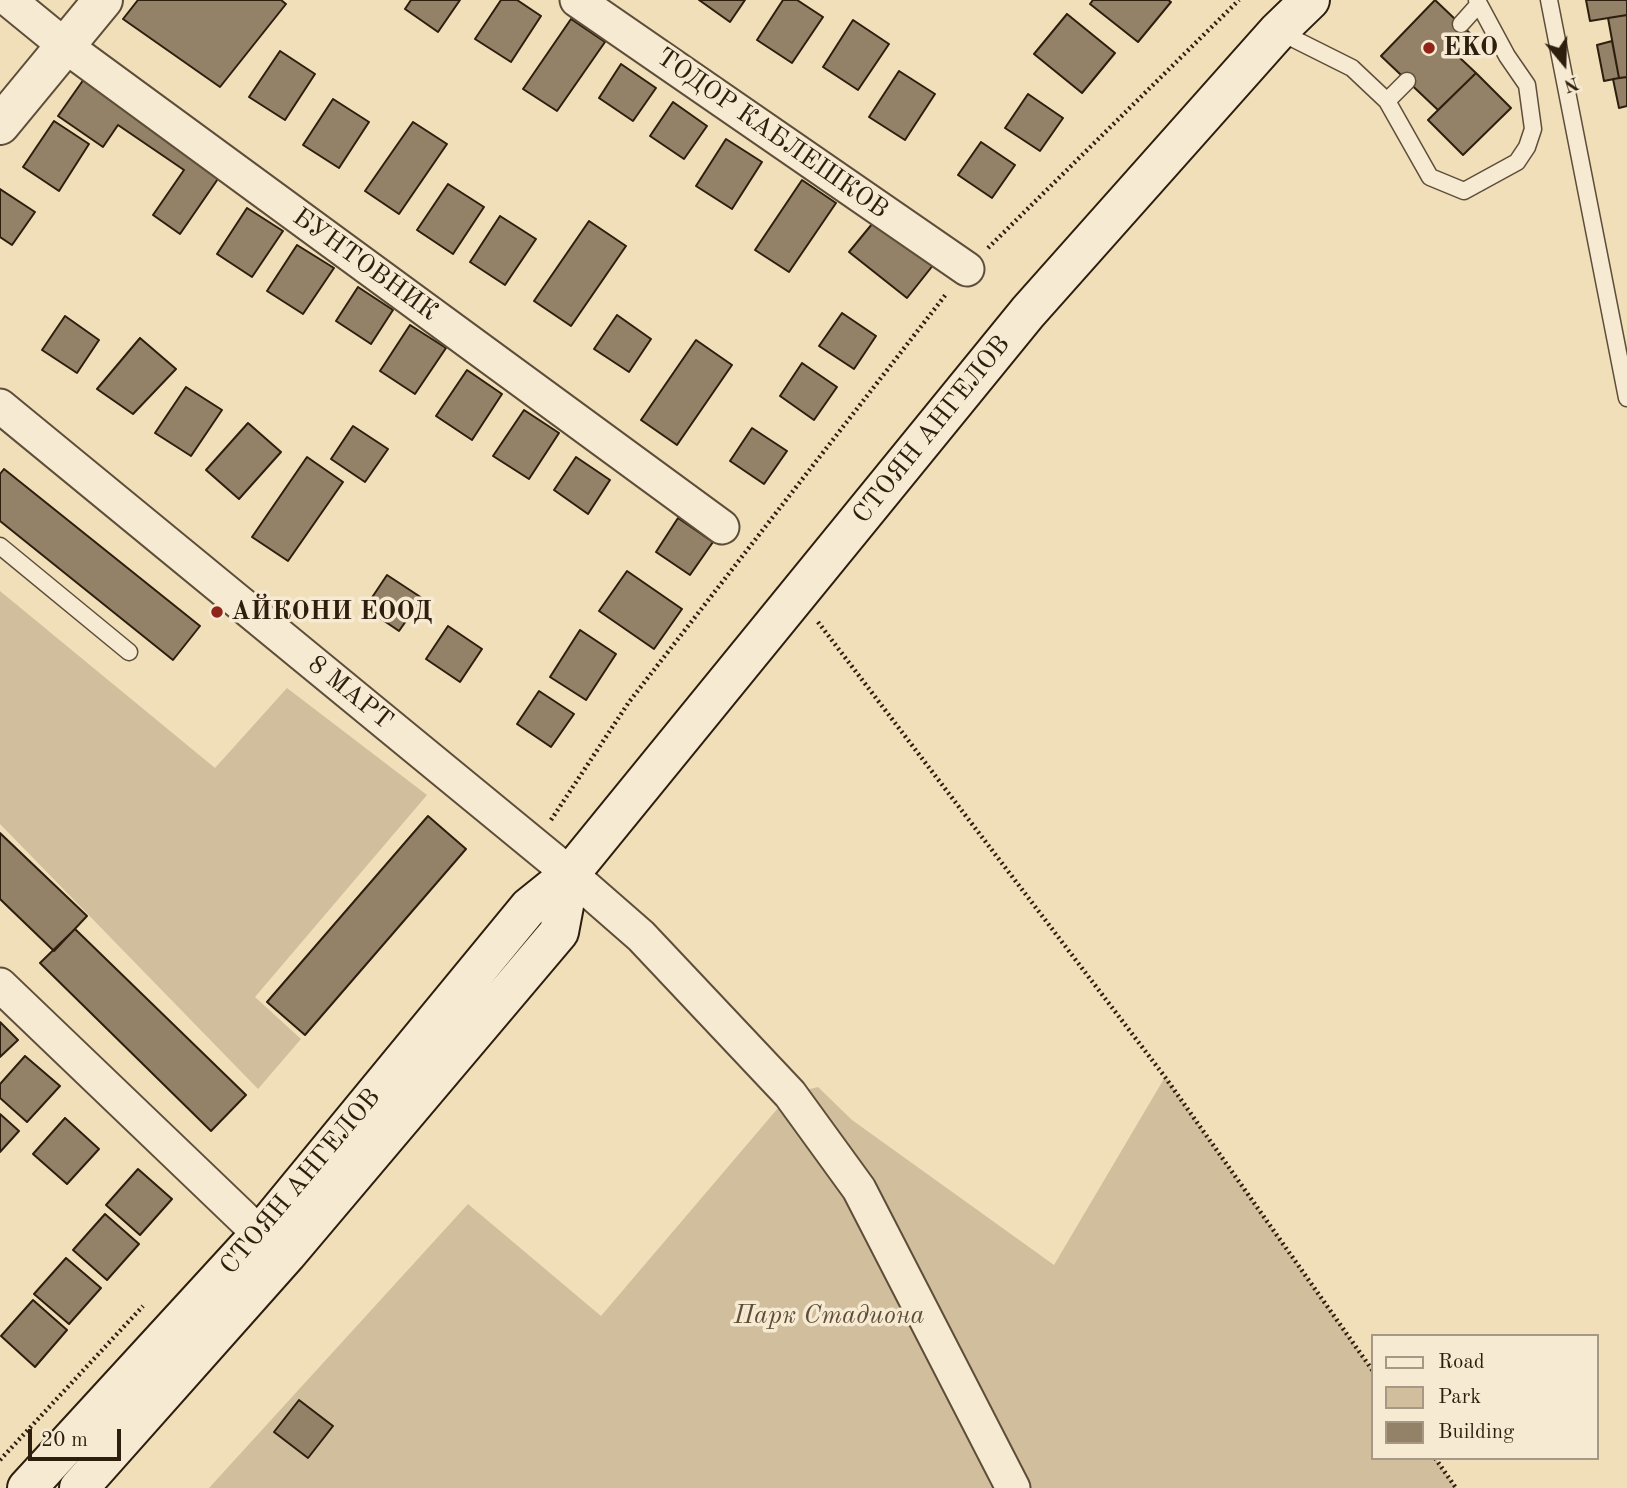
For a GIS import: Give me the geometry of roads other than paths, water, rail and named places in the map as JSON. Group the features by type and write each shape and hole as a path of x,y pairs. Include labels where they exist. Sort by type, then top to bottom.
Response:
{"main road":[{"path":"0,125 103,0"},
{"name":"СТОЯН АНГЕЛОВ","path":"27,1488 260,1234 529,907 570,874 1028,312 1278,31 1310,0"},
{"name":"СТОЯН АНГЕЛОВ","path":"79,1488 287,1254 559,932 570,874"}],"street":[{"name":"БУНТОВНИК","path":"9,0 64,45 722,527"},
{"name":"ТОДОР КАБЛЕШКОВ","path":"577,0 967,269"},
{"name":"8 МАРТ","path":"0,405 570,874 641,936 790,1094 859,1189 1013,1488"},
{"path":"0,985 260,1234"}],"lane":[{"path":"1549,0 1627,398"},
{"path":"1278,31 1352,68 1387,101 1430,177 1464,191 1517,162 1527,147 1533,128 1527,85 1507,56 1478,2 1461,24"},
{"path":"1387,101 1407,81"},
{"path":"0,547 129,652"}],"place":[{"name":"EKO","path":"1429,48"},
{"name":"АЙКОНИ ЕООД","path":"217,612"}],"park label":[{"name":"Парк Стадиона","path":"829,1316"}]}
